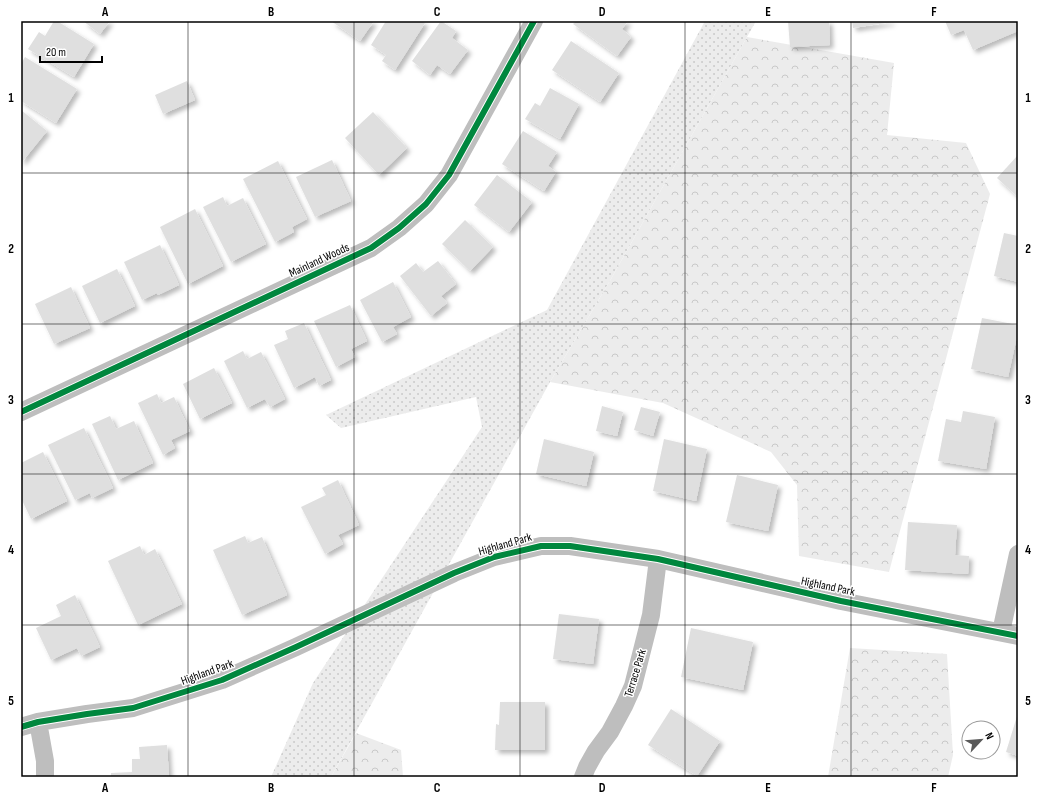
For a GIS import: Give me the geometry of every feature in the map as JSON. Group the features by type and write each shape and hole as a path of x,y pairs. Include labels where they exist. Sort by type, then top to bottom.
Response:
{"street":[{"name":"Mainland Woods","path":"21,412 371,248 399,228 426,204 449,175 534,21"},
{"name":"Highland Park","path":"29,724 133,708 222,680 303,644 454,573 494,557 541,546 570,546 658,559 841,601 1009,634"},
{"path":"1009,634 1018,554"},
{"name":"Terrace Park","path":"583,777 596,751 610,732 633,686 651,615 658,559"},
{"path":"29,724 45,761 45,777"}],"green space":[{"path":"705,21 756,21 611,279 550,382 331,777 271,777 313,683 482,427 476,397 341,428 326,415 547,310"},
{"path":"747,37 894,63 887,135 966,143 990,194 889,572 799,556 797,485 771,452 663,403 550,382 611,279"},
{"path":"850,648 947,654 953,755 948,777 828,777"},
{"path":"356,733 401,750 403,777 331,777"}],"building":[{"path":"54,21 57,21 94,44 74,77 28,49 39,32 45,36"},
{"path":"83,21 110,21 100,34"},
{"path":"331,21 374,21 360,41"},
{"path":"386,21 421,21 425,23 395,70 382,61 386,55 371,45"},
{"path":"441,21 456,31 452,38 468,50 450,74 437,65 430,75 412,61"},
{"path":"576,21 628,21 622,29 631,37 617,56 573,24"},
{"path":"788,21 829,21 830,45 790,47"},
{"path":"852,21 891,21 892,22 853,28"},
{"path":"945,21 1017,21 1018,31 973,50 964,30 951,35"},
{"path":"571,41 619,73 600,102 552,70"},
{"path":"25,57 77,89 56,123 21,101 21,64"},
{"path":"187,81 195,100 163,114 155,95"},
{"path":"550,88 579,104 560,139 525,119 535,103 540,106"},
{"path":"21,110 47,131 22,162 21,161"},
{"path":"373,112 407,148 379,175 345,138"},
{"path":"523,131 557,152 548,166 556,172 544,191 502,164"},
{"path":"1018,155 1018,197 997,178"},
{"path":"332,160 351,201 315,217 296,177"},
{"path":"278,161 307,219 292,227 294,232 275,242 243,179"},
{"path":"497,175 532,202 509,232 474,205"},
{"path":"223,197 227,206 243,198 266,244 231,262 203,207"},
{"path":"195,209 223,266 188,284 160,227"},
{"path":"465,220 493,247 470,271 442,244"},
{"path":"1004,233 1018,236 1018,282 994,276"},
{"path":"160,245 179,285 158,295 157,293 142,300 124,262"},
{"path":"438,261 456,284 441,296 447,303 431,316 400,276 416,263 423,272"},
{"path":"117,269 135,306 100,323 82,286"},
{"path":"393,282 411,317 393,327 397,334 382,342 360,300"},
{"path":"71,287 90,328 54,344 35,304"},
{"path":"350,305 367,341 351,349 355,357 336,367 314,321"},
{"path":"982,318 1018,325 1018,332 1008,377 971,369"},
{"path":"304,323 331,380 319,386 315,377 294,388 274,345 288,339 285,331"},
{"path":"243,351 247,359 261,352 285,399 270,407 265,399 247,408 224,361"},
{"path":"214,368 232,403 200,419 183,384"},
{"path":"157,394 161,403 174,397 190,431 171,440 175,448 163,455 138,403"},
{"path":"602,406 623,412 617,436 596,431"},
{"path":"641,407 660,412 653,436 634,430"},
{"path":"963,411 995,417 986,469 938,461 946,419 961,422"},
{"path":"110,416 116,429 134,421 153,463 118,480 92,424"},
{"path":"84,428 113,488 92,498 90,493 75,500 48,445"},
{"path":"544,439 594,452 586,486 536,474"},
{"path":"664,439 707,449 696,501 653,491"},
{"path":"43,452 67,501 31,519 21,498 21,463"},
{"path":"737,475 778,485 768,531 726,522"},
{"path":"338,480 359,525 338,535 343,544 325,554 301,507 326,495 322,488"},
{"path":"908,522 957,525 955,555 969,556 968,574 905,570"},
{"path":"245,536 248,543 262,537 287,595 242,615 213,550"},
{"path":"140,546 144,555 155,549 182,604 138,625 108,561"},
{"path":"75,595 100,647 81,656 77,648 51,660 36,628 61,616 56,605"},
{"path":"559,614 599,619 593,664 553,659"},
{"path":"691,628 753,642 743,690 681,677"},
{"path":"500,702 545,702 545,750 495,750 496,724 499,725"},
{"path":"671,709 720,741 697,776 648,745"},
{"path":"1018,713 1018,756 1006,752"},
{"path":"167,745 169,777 111,777 111,773 132,772 132,759 140,759 139,747"}],"cycle path":[{"path":"21,412 371,248 399,228 426,204 449,175 534,21"},
{"path":"21,727 38,722 133,708 222,680 454,573 494,557 541,546 570,546 658,559 841,601 1018,636"}]}
